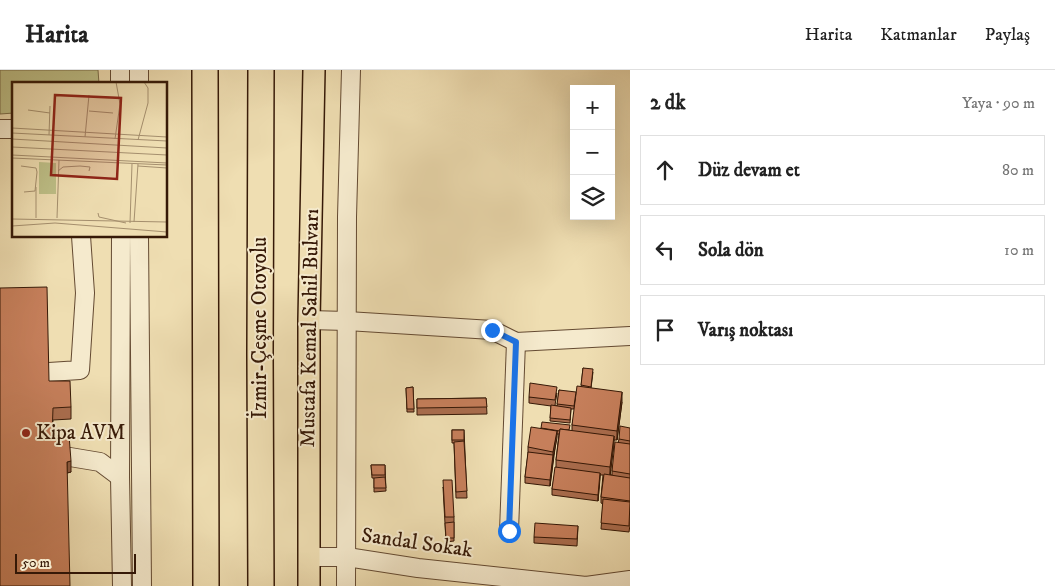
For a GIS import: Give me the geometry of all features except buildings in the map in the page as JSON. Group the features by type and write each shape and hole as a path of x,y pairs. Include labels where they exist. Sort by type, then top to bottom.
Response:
{"highway":[{"path":"204,70 206,586"},
{"name":"İzmir-Çeşme Otoyolu","path":"261,70 261,586"}],"main road":[{"name":"Mustafa Kemal Sahil Bulvarı","path":"309,586 309,320 314,70"}],"street":[{"path":"346,586 347,217 350,70"},
{"path":"48,372 80,370 85,293 81,238"},
{"path":"121,238 120,477 122,586"},
{"path":"139,238 142,586"},
{"path":"309,320 492,330 516,342 630,336"},
{"path":"509,531 516,342"},
{"path":"70,457 100,462 120,477"},
{"name":"Sandal Sokak","path":"309,557 346,557 418,568 586,586 630,580"}],"green space":[{"path":"0,70 98,70 99,82 12,82 12,113 0,114"}],"place":[{"name":"Kipa AVM","path":"26,433"}],"route":[{"path":"492,330 516,342 509,531"}]}
